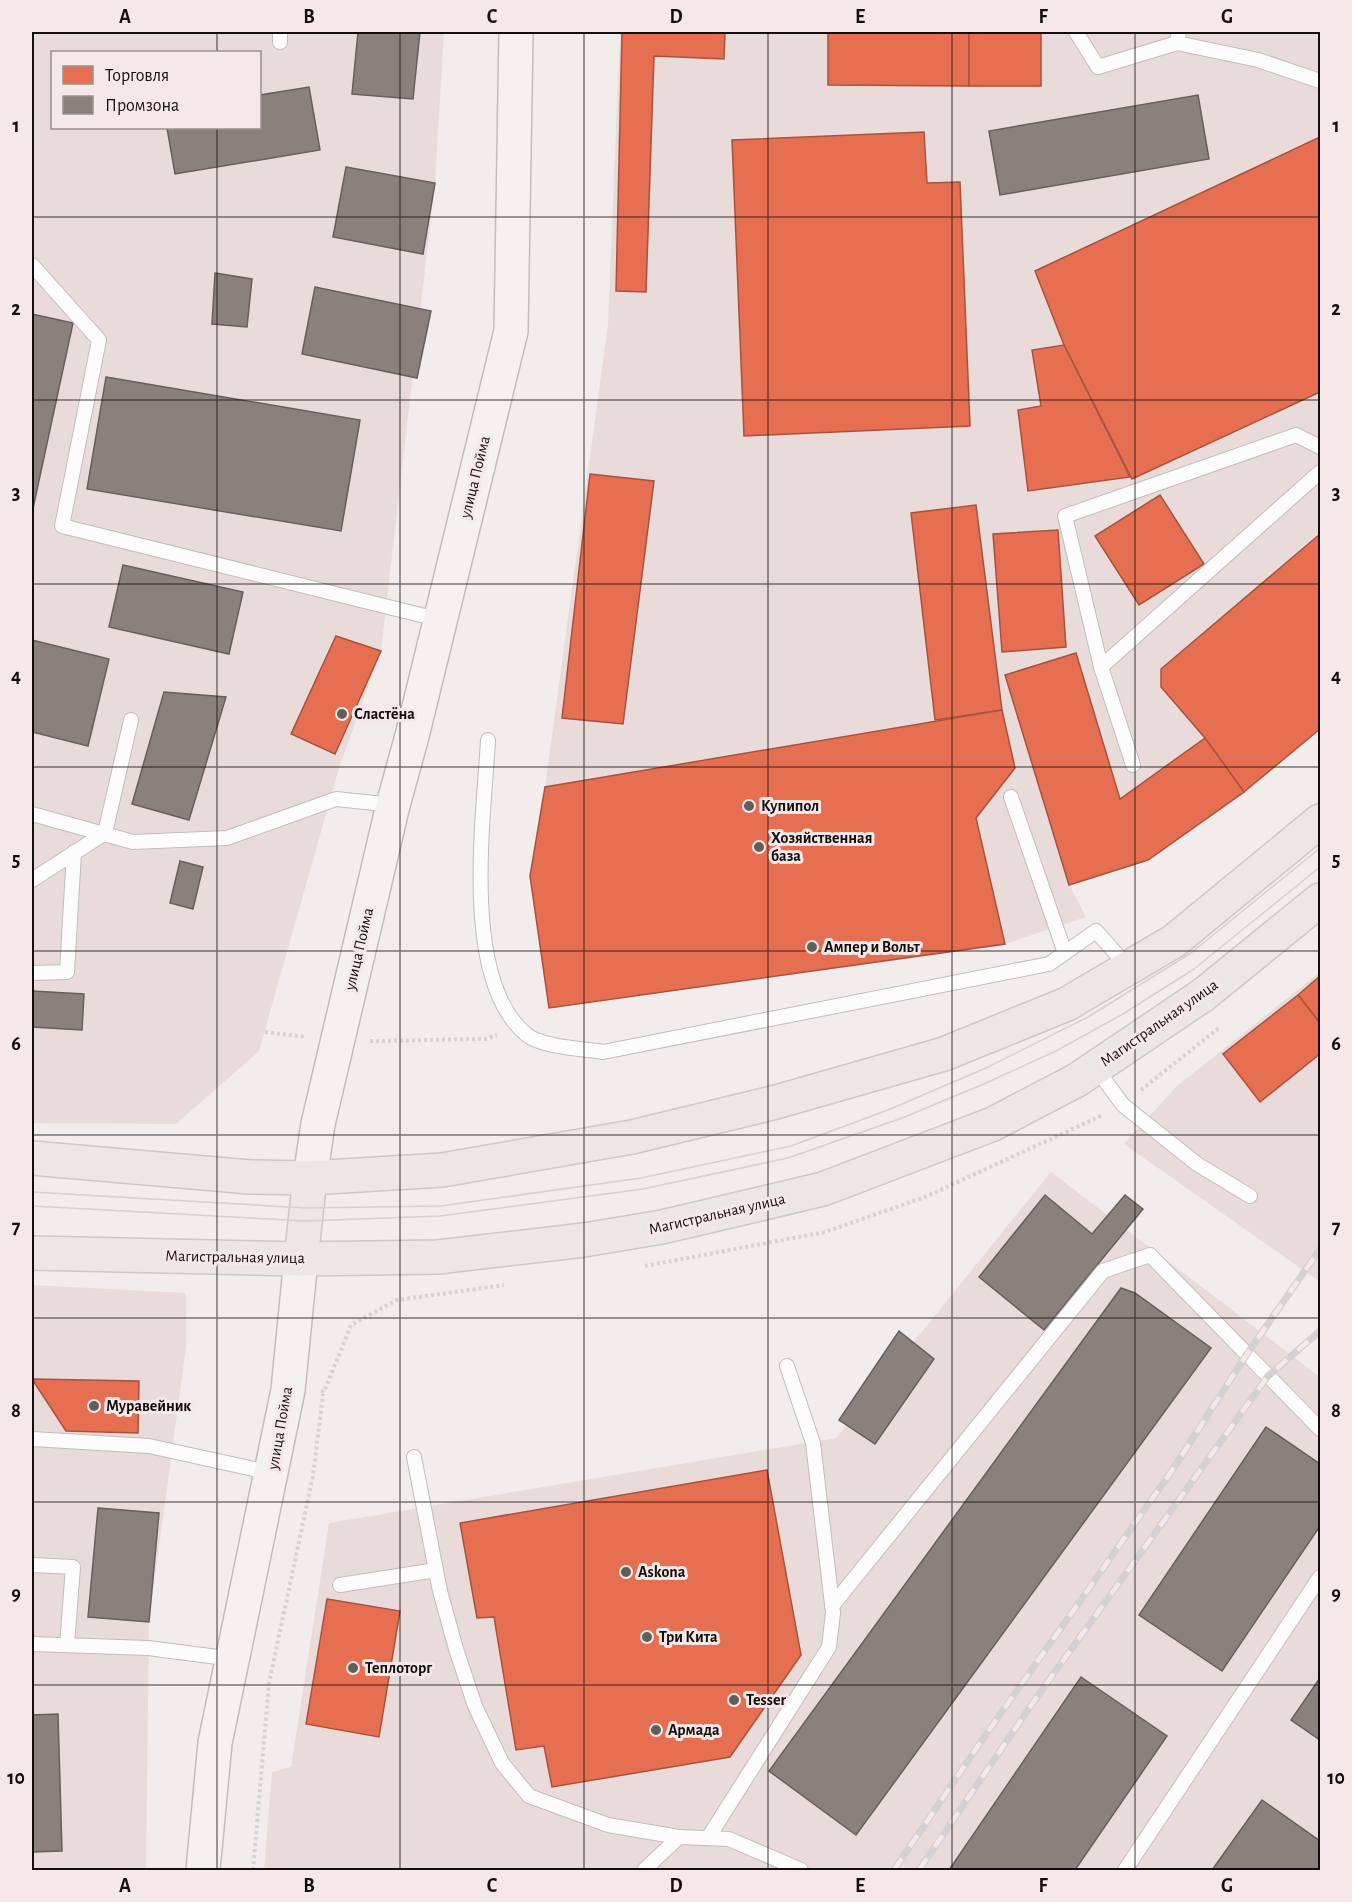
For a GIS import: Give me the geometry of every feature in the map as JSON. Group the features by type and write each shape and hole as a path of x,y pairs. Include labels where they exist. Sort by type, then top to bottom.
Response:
{"main road":[{"path":"32,1158 250,1177 310,1178 442,1170 632,1137 776,1102 944,1054 1067,1004 1174,941 1320,821"},
{"name":"Магистральная улица","path":"32,1253 301,1259 438,1257 584,1240 662,1227 823,1190 993,1124 1077,1080 1203,995 1320,900"},
{"name":"улица Пойма","path":"301,1259 310,1178"}],"street":[{"name":"улица Пойма","path":"310,1178 318,1124 393,805 441,620 511,331 516,32"},
{"name":"улица Пойма","path":"203,1870 215,1743 288,1390 301,1259"}],"lane":[{"path":"1076,32 1098,67 1178,37 1320,81"},
{"path":"32,265 99,339 62,526 441,620"},
{"path":"1133,765 1101,667 1065,516 1296,435 1320,447"},
{"path":"1101,667 1320,471"},
{"path":"32,880 105,833 131,720"},
{"path":"488,740 480,897 486,954 507,1014 529,1036 562,1046 603,1052 1038,967 1049,964 1096,931 1129,968"},
{"path":"1011,797 1065,953"},
{"path":"32,814 133,842 227,838 336,799 393,805"},
{"path":"32,973 67,972 74,852"},
{"path":"1095,1067 1123,1105 1197,1164 1250,1196"},
{"path":"832,1606 1103,1271 1150,1255 1320,1429"},
{"path":"708,1838 829,1647 834,1625 813,1443 787,1366"},
{"path":"32,1439 149,1446 272,1473"},
{"path":"414,1457 436,1570 456,1648 475,1706 502,1763 529,1796 608,1825 679,1837 729,1839 801,1870"},
{"path":"32,1565 73,1567 67,1645"},
{"path":"340,1586 436,1570"},
{"path":"1125,1870 1320,1577"},
{"path":"32,1644 148,1648 233,1659"},
{"path":"644,1870 679,1837"}],"path":[{"path":"386,1040 486,1039"},
{"path":"253,1870 268,1683 313,1476 324,1392"}],"shaded area":[{"path":"32,32 444,32 435,183 381,651 339,768 259,1051 176,1124 32,1123"},
{"path":"620,32 1320,32 1320,390 1242,428 1320,392 1320,723 1148,860 1069,884 1086,917 1005,944 549,1008 530,876 545,787 608,324"},
{"path":"1320,972 1320,1282 1124,1144 1177,1086"},
{"path":"1051,1172 1320,1377 1320,1870 264,1870 272,1772 291,1767 329,1523 836,1438"},
{"path":"32,1285 186,1293 186,1347 149,1622 146,1870 32,1870"}],"building: Торговля":[{"path":"622,32 725,32 724,59 654,56 646,292 616,291"},
{"path":"828,32 969,32 969,86 828,85"},
{"path":"969,32 1041,32 1041,86 969,86"},
{"path":"924,132 927,183 960,182 970,426 744,436 732,140"},
{"path":"1320,137 1320,392 1132,479 1064,345 1035,271"},
{"path":"1064,345 1130,477 1028,491 1018,410 1041,406 1032,350"},
{"path":"590,474 654,481 623,724 562,718"},
{"path":"1160,495 1204,564 1139,605 1095,536"},
{"path":"976,505 1002,710 935,720 911,513"},
{"path":"1058,530 1066,647 1002,652 993,534"},
{"path":"1320,534 1320,729 1244,792 1205,738 1161,687 1161,669"},
{"path":"336,636 381,651 335,754 291,734"},
{"path":"1076,653 1120,799 1205,738 1244,792 1148,860 1069,885 1005,675"},
{"name":"Хозяйственная база","path":"1002,710 1015,768 976,818 1005,944 549,1008 530,876 545,787"},
{"path":"1320,976 1320,1023 1298,995"},
{"path":"1298,995 1320,1023 1320,1054 1260,1102 1223,1054"},
{"name":"Муравейник","path":"32,1379 139,1381 138,1433 66,1431"},
{"name":"Три Кита","path":"767,1470 801,1655 730,1757 552,1787 544,1746 516,1750 494,1617 477,1618 460,1523"},
{"name":"Теплоторг","path":"327,1599 400,1611 379,1737 306,1724"}],"building: Промзона":[{"path":"358,32 420,32 413,99 352,94"},
{"path":"309,87 320,150 175,174 167,129 261,129 261,95"},
{"path":"1198,95 1209,159 1000,195 989,131"},
{"path":"346,167 435,183 423,254 333,237"},
{"path":"215,273 252,279 247,327 212,324"},
{"path":"315,287 431,311 417,378 302,354"},
{"path":"32,314 73,323 32,513"},
{"path":"106,377 360,420 341,531 87,489"},
{"path":"123,565 243,592 229,654 109,627"},
{"path":"32,640 109,659 88,746 32,732"},
{"path":"164,692 226,697 189,820 132,804"},
{"path":"180,861 203,867 193,909 170,903"},
{"path":"32,991 84,994 82,1030 32,1027"},
{"path":"1045,1195 1092,1234 1125,1195 1143,1209 1044,1330 979,1277"},
{"path":"1121,1288 1135,1293 1211,1348 856,1835 769,1771"},
{"path":"899,1331 934,1359 875,1444 839,1420"},
{"path":"1266,1427 1320,1464 1320,1526 1222,1671 1139,1615"},
{"path":"98,1508 159,1513 149,1622 88,1617"},
{"path":"1081,1677 1167,1736 1075,1870 949,1870"},
{"path":"1320,1678 1320,1740 1291,1720"},
{"path":"58,1714 62,1851 32,1852 32,1715"},
{"path":"1262,1800 1320,1841 1320,1870 1212,1870"}],"tram line":[{"path":"32,1192 307,1208 441,1206 641,1178 791,1146 888,1110 986,1068 1088,1017 1191,953 1320,848"},
{"path":"32,1206 305,1221 440,1216 643,1189 788,1158 902,1118 1056,1051 1123,1014 1194,969 1320,867"}],"railway":[{"path":"894,1870 982,1740 1171,1472 1247,1354 1320,1249"},
{"path":"919,1870 1034,1701 1268,1376 1320,1331"}],"place":[{"name":"Сластёна","path":"342,714"},
{"name":"Купипол","path":"749,806"},
{"name":"Хозяйственная база","path":"759,847"},
{"name":"Ампер и Вольт","path":"812,947"},
{"name":"Муравейник","path":"94,1406"},
{"name":"Askona","path":"626,1572"},
{"name":"Три Кита","path":"647,1637"},
{"name":"Теплоторг","path":"353,1668"},
{"name":"Tesser","path":"734,1700"},
{"name":"Армада","path":"656,1730"}]}
